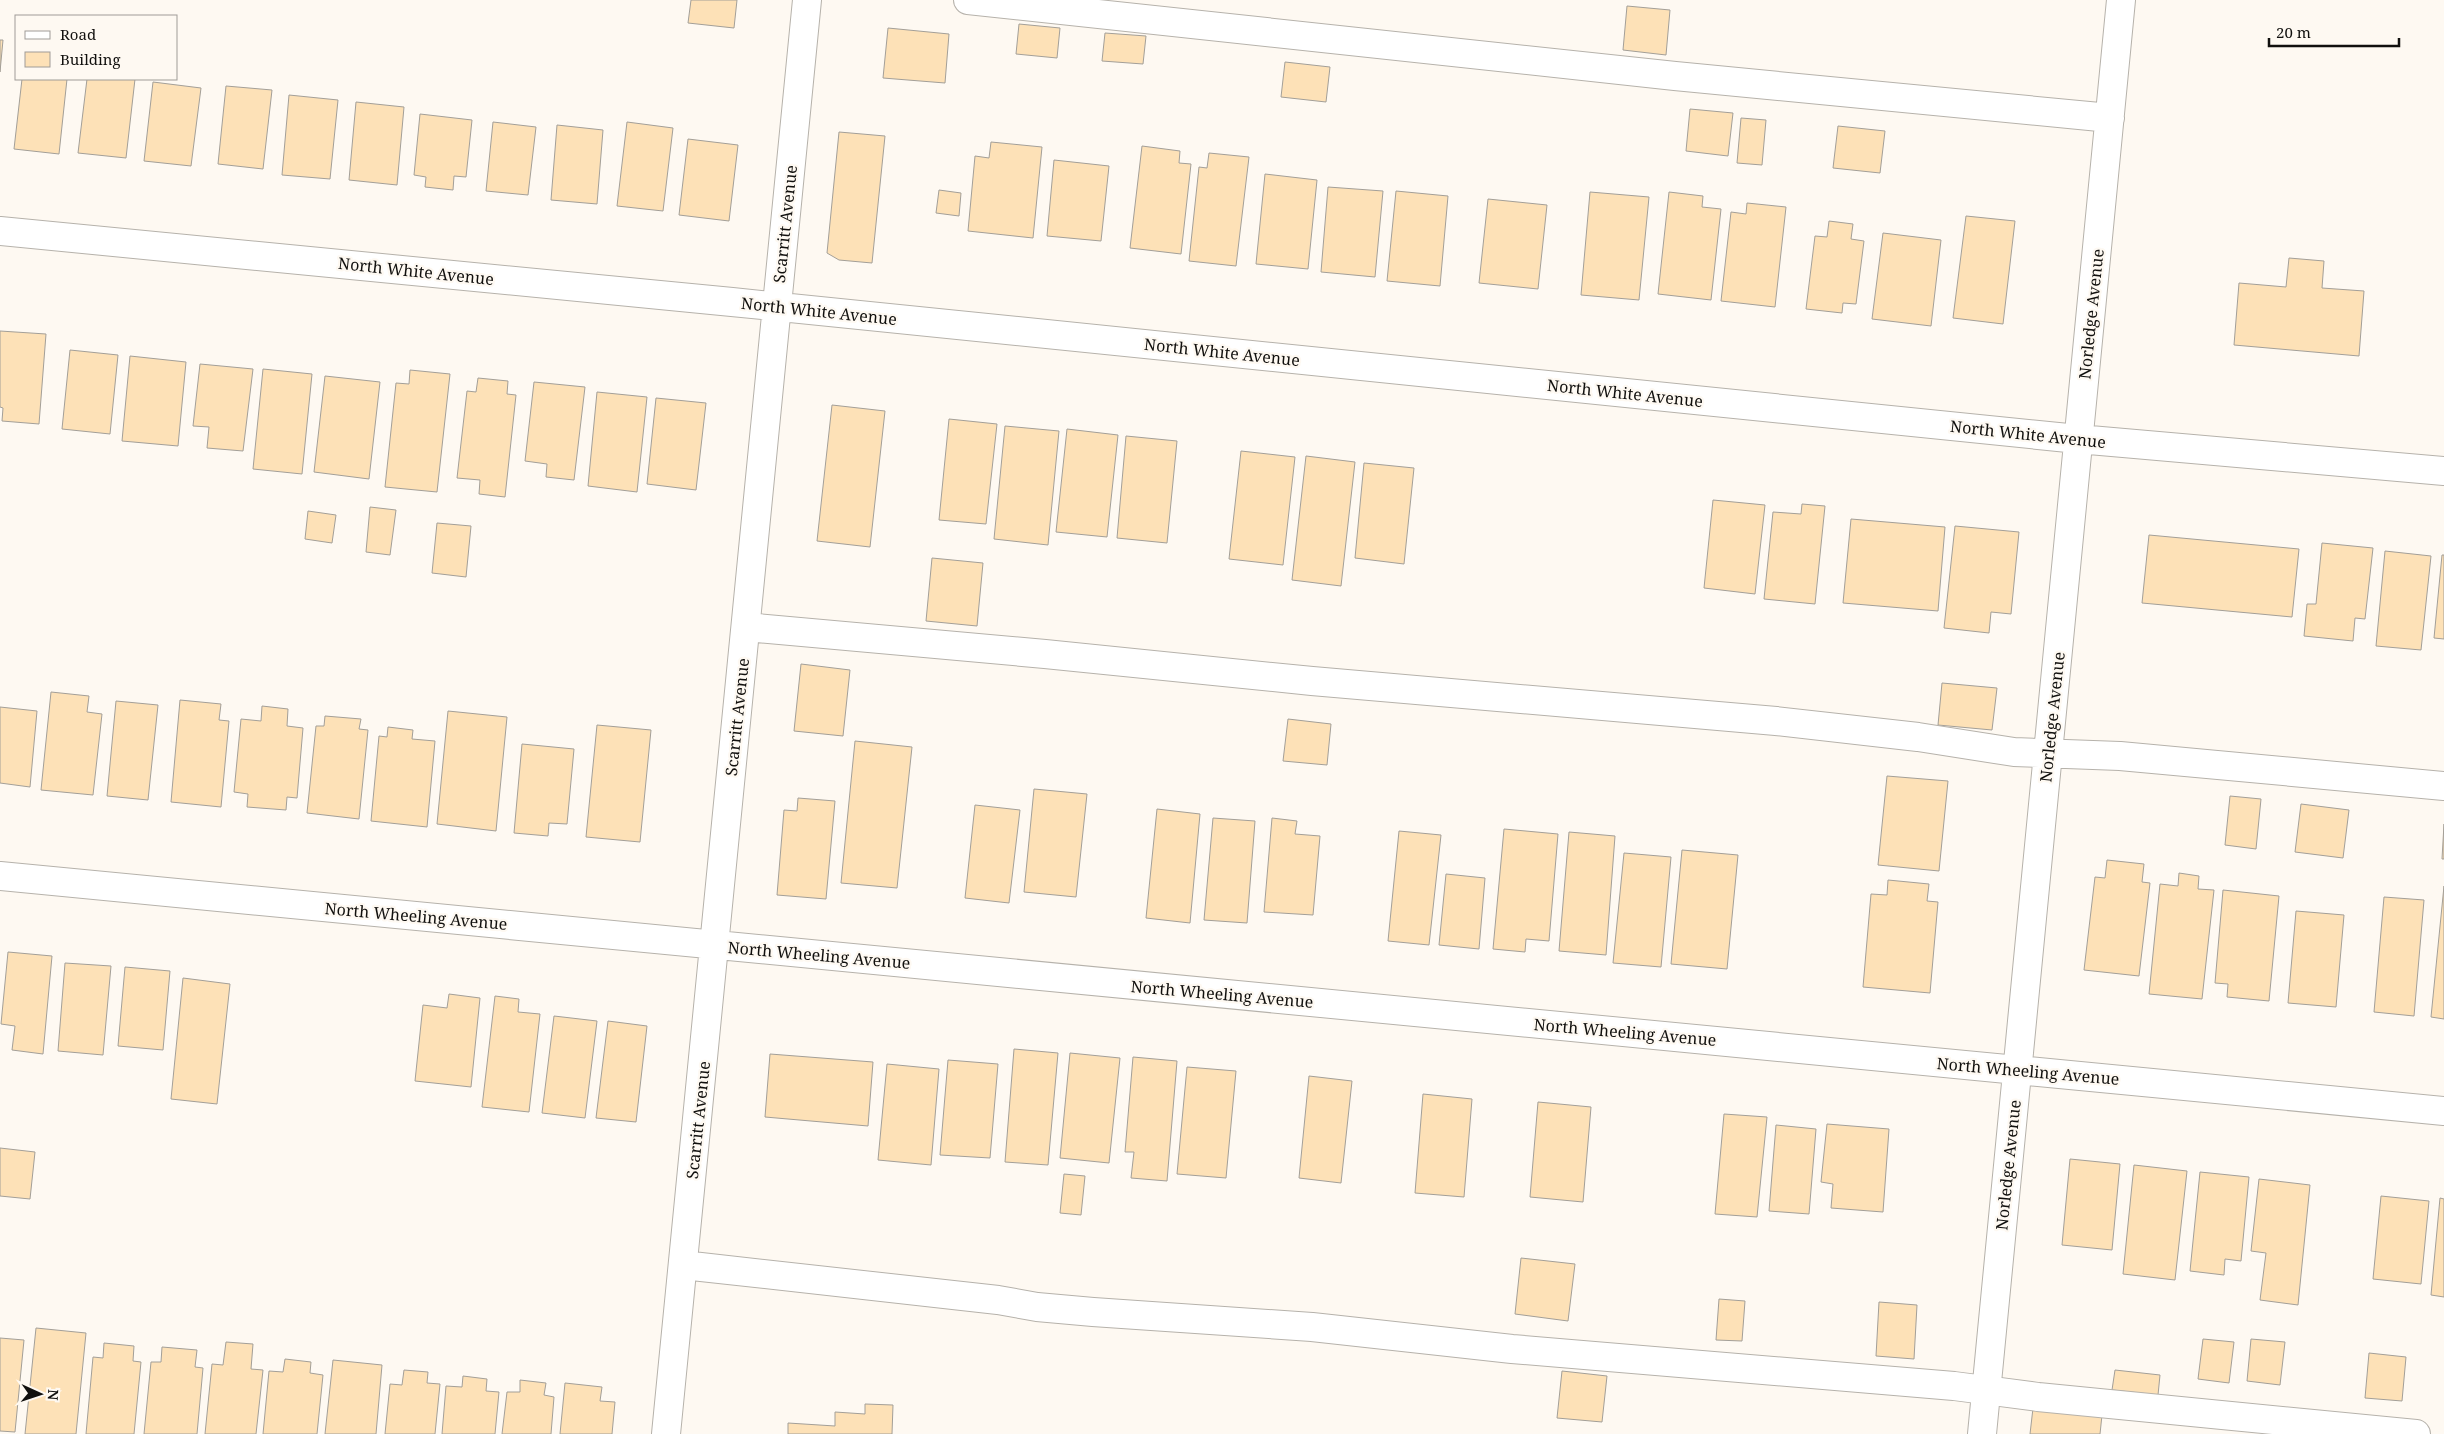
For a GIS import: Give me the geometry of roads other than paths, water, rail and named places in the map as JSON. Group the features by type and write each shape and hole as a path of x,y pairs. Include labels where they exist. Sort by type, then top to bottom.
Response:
{"street":[{"name":"Scarritt Avenue","path":"666,1434 808,0"},
{"path":"968,0 1675,76 2110,118"},
{"name":"Norledge Avenue","path":"1982,1434 2121,0"},
{"name":"North White Avenue","path":"0,231 778,306 2078,439 2444,471"},
{"path":"746,627 1046,654 1312,681 1776,721 1918,736 2014,752 2048,755 2130,756 2444,786"},
{"name":"North Wheeling Avenue","path":"0,876 2444,1111"},
{"path":"683,1265 998,1300 1037,1307 1312,1327 1512,1349 1954,1386 2048,1398 2416,1434"}]}
